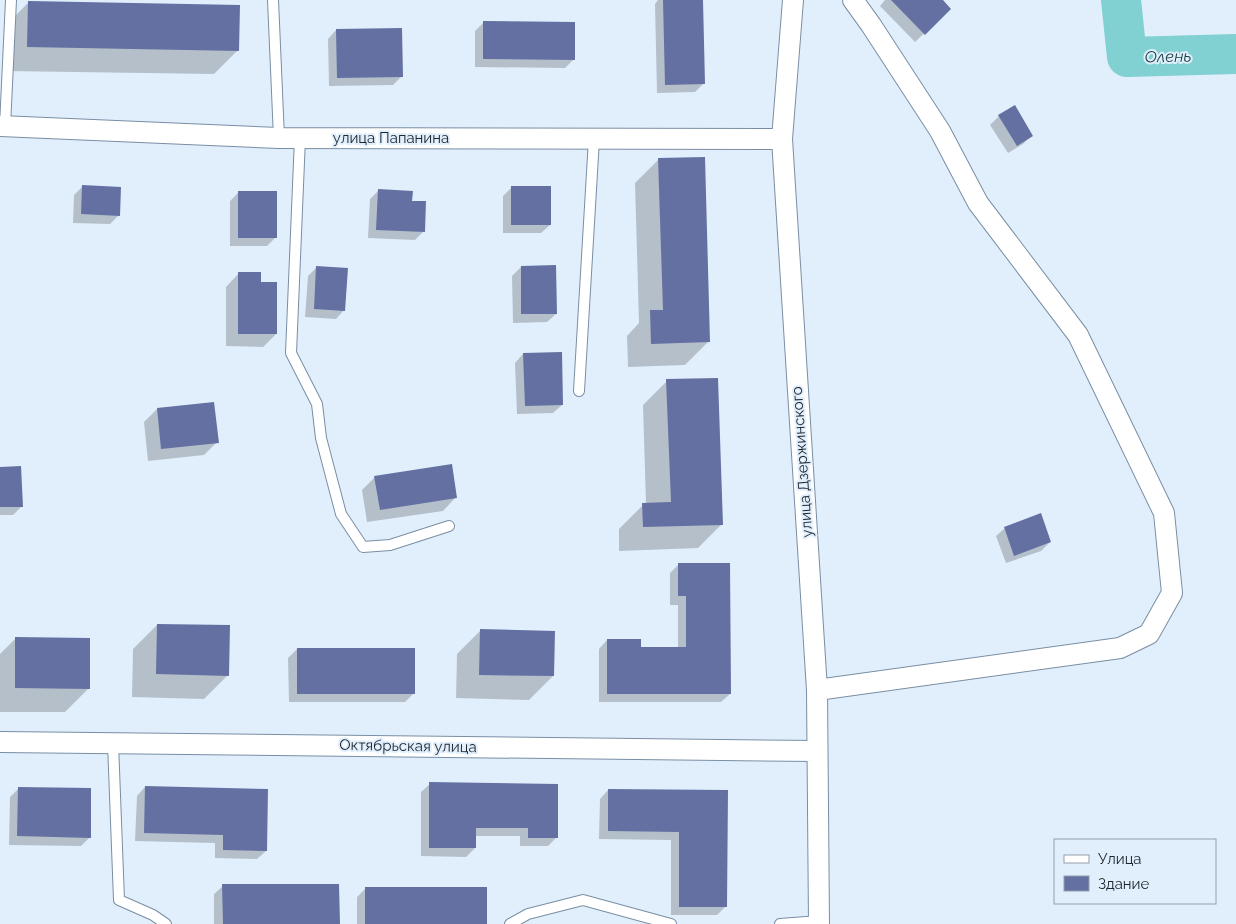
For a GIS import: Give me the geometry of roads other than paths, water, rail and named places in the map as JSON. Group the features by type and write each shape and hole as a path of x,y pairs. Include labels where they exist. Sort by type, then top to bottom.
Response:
{"street":[{"name":"улица Дзержинского","path":"793,0 782,139 817,690 816,751 819,922"},
{"path":"817,690 1120,648 1149,634 1172,593 1164,513 1078,335 978,202 940,131 854,0"},
{"name":"улица Папанина","path":"2,126 279,138 782,139"},
{"name":"Октябрьская улица","path":"0,742 816,751"}],"lane":[{"path":"2,126 11,0"},
{"path":"274,0 279,138"},
{"path":"300,138 291,353 316,404 321,438 340,514 363,547 390,545 449,526"},
{"path":"579,391 594,139"},
{"path":"113,743 119,900 153,915 166,924"},
{"path":"510,924 528,914 583,900 671,924"},
{"path":"780,924 819,922"}],"waterway":[{"name":"Олень","path":"1121,0 1127,57 1236,54"}]}
